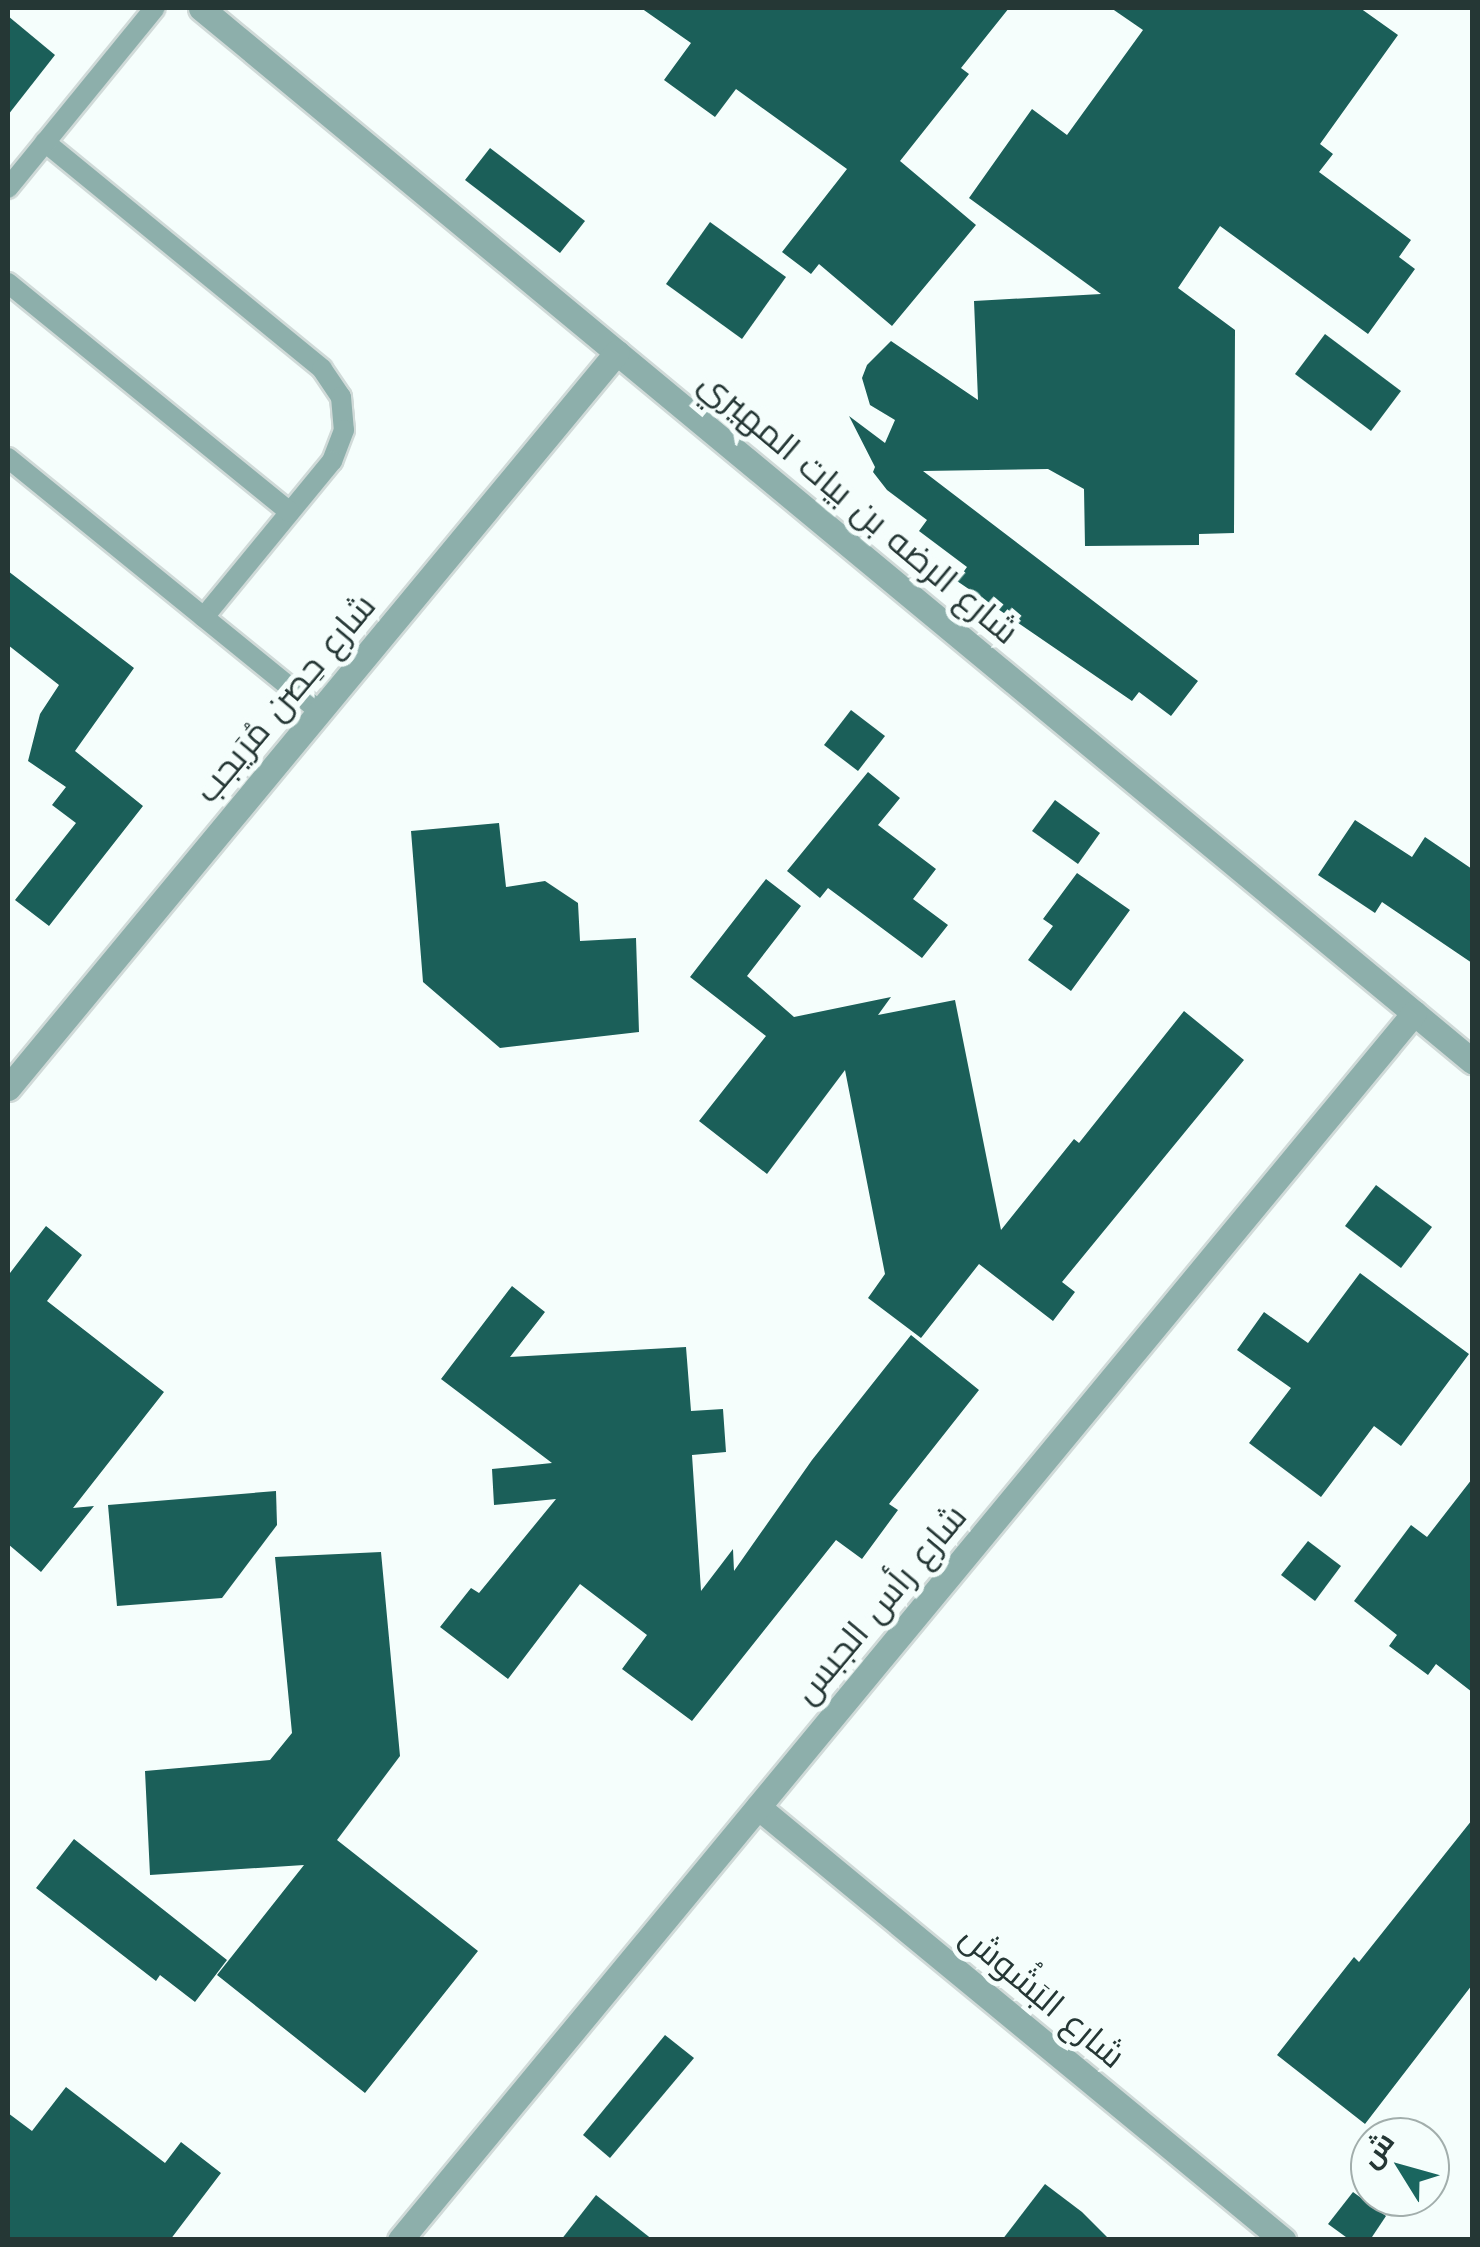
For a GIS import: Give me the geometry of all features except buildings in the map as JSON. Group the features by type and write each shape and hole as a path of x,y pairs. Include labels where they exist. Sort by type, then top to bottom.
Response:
{"street":[{"name":"شارع الرضه بن بيات المهيري","path":"200,8 1472,1061"},
{"name":"شارع حِصن مُرَيجب","path":"8,1088 617,352"},
{"name":"شارع رأس الجبس","path":"400,2240 1414,1012"},
{"name":"شارع البَشُوش","path":"758,1806 1283,2240"}],"lane":[{"path":"8,188 155,8"},
{"path":"45,142 332,381 344,413 340,446 204,618"},
{"path":"8,284 290,512"},
{"path":"8,458 319,711"}]}
